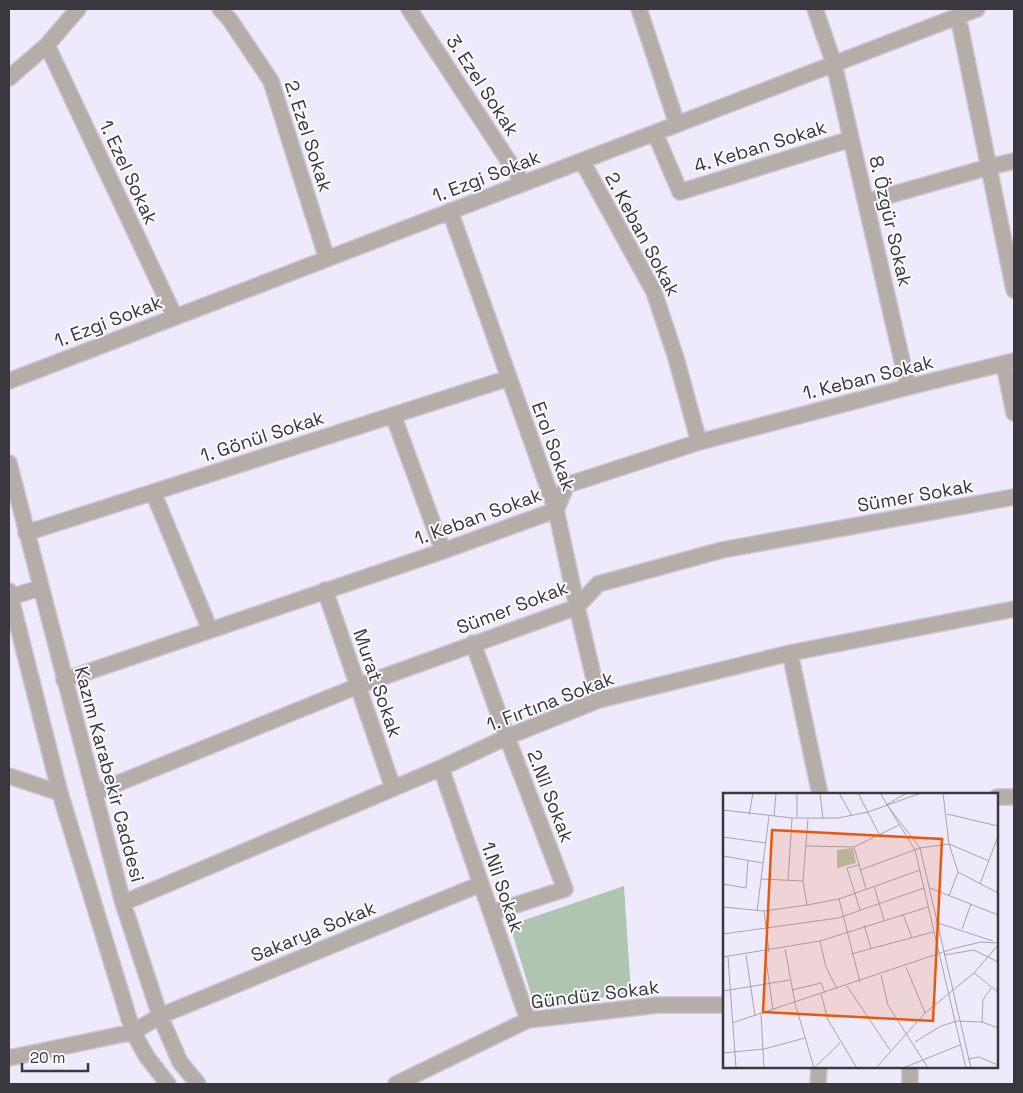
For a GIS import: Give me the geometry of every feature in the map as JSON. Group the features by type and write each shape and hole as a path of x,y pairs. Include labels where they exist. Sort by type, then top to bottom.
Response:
{"street":[{"path":"9,78 47,45 78,9"},
{"name":"2. Ezel Sokak","path":"220,9 230,20 271,81 327,259"},
{"name":"3. Ezel Sokak","path":"409,9 523,183"},
{"path":"639,9 677,124"},
{"name":"8. Özgür Sokak","path":"815,9 834,64 908,387"},
{"name":"1. Ezgi Sokak","path":"9,381 977,9"},
{"path":"958,16 1014,290"},
{"name":"1. Ezel Sokak","path":"47,45 175,317"},
{"name":"4. Keban Sokak","path":"655,133 680,192 851,139"},
{"name":"2. Keban Sokak","path":"582,161 654,292 676,358 699,442"},
{"path":"866,202 1014,161"},
{"name":"Erol Sokak","path":"450,211 556,510 599,700"},
{"path":"1009,363 1014,413"},
{"name":"1. Keban Sokak","path":"64,680 443,551 556,510 567,485 699,442 908,387 1009,363"},
{"name":"1. Gönül Sokak","path":"26,533 509,378"},
{"path":"393,415 443,551"},
{"name":"Kazım Karabekir Caddesi","path":"9,463 123,903 160,1016 180,1062 198,1084"},
{"path":"153,492 210,630"},
{"name":"Sümer Sokak","path":"94,793 358,686 577,607 598,584 722,550 1014,497"},
{"path":"40,588 9,595 60,793 133,1032 146,1058 168,1084"},
{"name":"Murat Sokak","path":"326,590 393,788"},
{"name":"1. Fırtına Sokak","path":"123,903 441,768 507,737 599,700 790,653 1014,609"},
{"name":"2.Nil Sokak","path":"473,643 565,889 491,913"},
{"path":"790,653 820,793"},
{"name":"1.Nil Sokak","path":"441,768 528,1020"},
{"path":"9,776 60,793"},
{"path":"998,797 1014,796"},
{"name":"Sakarya Sokak","path":"9,1058 133,1032 160,1016 481,884"},
{"name":"Gündüz Sokak","path":"396,1084 528,1020 658,1005 723,1005"},
{"path":"818,1068 818,1084"},
{"path":"910,1068 910,1084"}],"green space":[{"path":"624,886 631,993 535,1008 510,925"}]}
